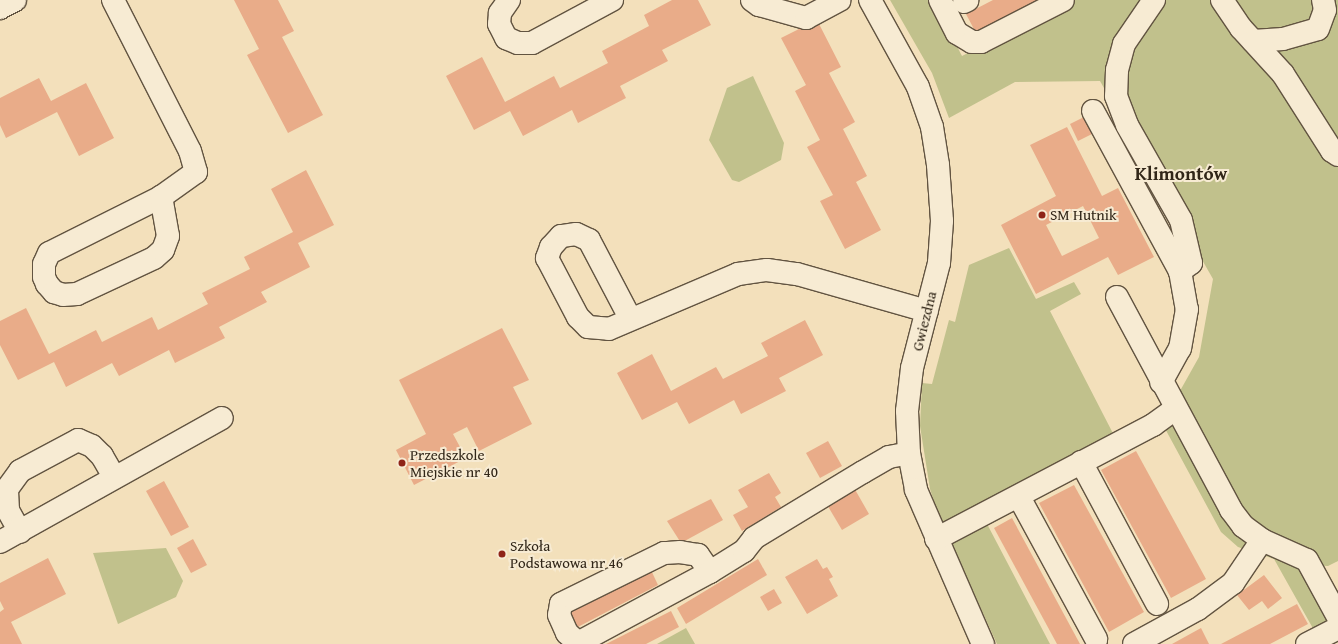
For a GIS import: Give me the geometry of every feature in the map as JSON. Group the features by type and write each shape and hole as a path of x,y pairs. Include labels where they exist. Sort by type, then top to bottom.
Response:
{"street":[{"path":"0,8 15,0"},
{"path":"113,0 190,151 196,172 161,197 49,253 44,264 44,277 47,284 54,292 63,295 77,294 154,258 163,250 168,236 161,197"},
{"path":"509,0 500,13 499,24 506,38 518,43 532,43 612,0"},
{"path":"752,0 759,5 806,18 840,0"},
{"name":"Gwiezdna","path":"870,0 918,87 932,127 938,165 942,221 939,263 912,368 907,411 909,453 916,490 936,539 983,644"},
{"path":"940,0 957,33 972,42 981,42 1063,0"},
{"path":"1154,0 1124,44 1117,70 1116,96 1127,125 1181,220 1191,263 1180,271"},
{"path":"1222,0 1253,41 1283,74 1332,151 1338,155"},
{"path":"1253,41 1283,39 1318,29 1325,10 1323,0"},
{"path":"1093,111 1180,271 1186,308 1182,340 1180,348 1161,382"},
{"path":"630,318 738,274 767,270 797,274 927,311"},
{"path":"1118,297 1175,409 1231,510 1243,526 1262,540 1307,560 1338,617"},
{"path":"936,539 1153,424 1175,409"},
{"path":"0,542 222,418"},
{"path":"20,532 8,510 7,489 20,471 78,440 92,446 102,456 114,477"},
{"path":"710,572 698,555 680,552 664,553 561,604 558,615 568,633 578,643 710,572 744,551 754,538 889,457 909,453"},
{"path":"1081,462 1157,604"},
{"path":"1019,496 1096,639"},
{"path":"1134,644 1198,609 1233,583 1262,540"},
{"path":"1307,644 1338,628"}],"green space":[{"path":"890,0 933,0 962,56 1072,0 1338,0 1338,561 1328,566 1300,565 1327,615 1326,623 1315,632 1274,559 1238,547 1221,532 1162,423 1199,357 1213,279 1100,81 1015,82 949,118 932,73"},
{"path":"753,76 784,143 781,160 739,182 732,180 709,140 727,88"},
{"path":"1009,248 1036,299 1074,282 1081,294 1050,311 1120,447 986,522 1050,644 997,644 939,517 930,489 920,426 922,383 932,384 949,320 955,322 969,265"},
{"path":"166,548 183,581 176,597 118,624 93,553"},
{"path":"686,628 695,644 657,644"}],"building":[{"path":"234,0 278,0 294,31 282,37 323,115 288,133 247,55 259,49"},
{"path":"672,0 698,0 711,25 662,50 668,61 620,86 626,98 578,123 572,110 523,136 510,111 474,130 446,76 482,57 505,102 554,76 560,88 608,63 602,51 649,26 644,15"},
{"path":"993,0 1039,0 976,33 966,14"},
{"path":"817,20 841,67 829,73 855,122 843,129 867,176 856,182 881,230 845,249 820,201 833,195 807,147 820,140 795,91 806,85 781,38"},
{"path":"39,78 51,101 86,83 114,138 79,156 57,112 6,138 0,125 0,98"},
{"path":"1088,115 1096,132 1078,141 1070,124"},
{"name":"SM Hutnik","path":"1067,127 1102,196 1118,188 1154,257 1118,275 1108,257 1036,294 1001,225 1056,196 1030,145","holes":["1083,206 1099,238 1062,256 1046,225"]},
{"path":"306,170 334,225 298,243 310,267 261,292 267,302 219,327 225,338 175,363 169,350 119,376 112,363 66,387 54,362 18,380 0,345 0,321 26,308 49,354 96,330 102,342 152,317 158,330 208,304 202,293 250,269 244,257 293,232 271,189"},
{"path":"805,320 823,355 779,378 786,391 741,414 734,400 689,424 677,402 642,420 617,373 652,354 671,391 716,367 723,379 768,356 761,343"},
{"path":"502,328 529,380 513,387 532,424 479,451 467,427 453,434 466,458 414,485 396,450 426,434 399,380"},
{"path":"828,441 842,466 820,478 806,453"},
{"path":"1136,451 1206,579 1171,598 1101,470"},
{"path":"769,473 781,493 775,497 781,507 742,531 733,515 748,507 738,490"},
{"path":"164,481 189,527 171,536 146,491"},
{"path":"1074,485 1144,612 1109,632 1039,503"},
{"path":"853,486 869,514 842,530 826,503"},
{"path":"711,499 723,520 681,543 667,521"},
{"path":"1012,518 1080,644 1057,644 994,528"},
{"path":"193,539 207,565 191,573 177,548"},
{"path":"48,558 66,594 11,622 22,644 0,644 0,612 4,609 0,601 0,583"},
{"path":"758,559 767,575 686,624 677,608"},
{"path":"817,559 823,569 827,567 833,577 829,579 838,596 807,614 785,577"},
{"path":"650,568 658,585 574,629 565,612"},
{"path":"1264,575 1282,598 1268,609 1262,601 1249,610 1237,595"},
{"path":"774,589 782,603 768,611 760,597"},
{"path":"1297,604 1308,624 1270,644 1221,644"},
{"path":"671,611 679,627 646,644 606,644"},
{"path":"1201,628 1209,644 1172,644"}],"place":[{"name":"SM Hutnik","path":"1042,215"},
{"name":"Przedszkole Miejskie nr 40","path":"402,463"},
{"name":"Szkoła Podstawowa nr 46","path":"502,554"}],"district":[{"name":"Klimontów","path":"1181,174"}]}
